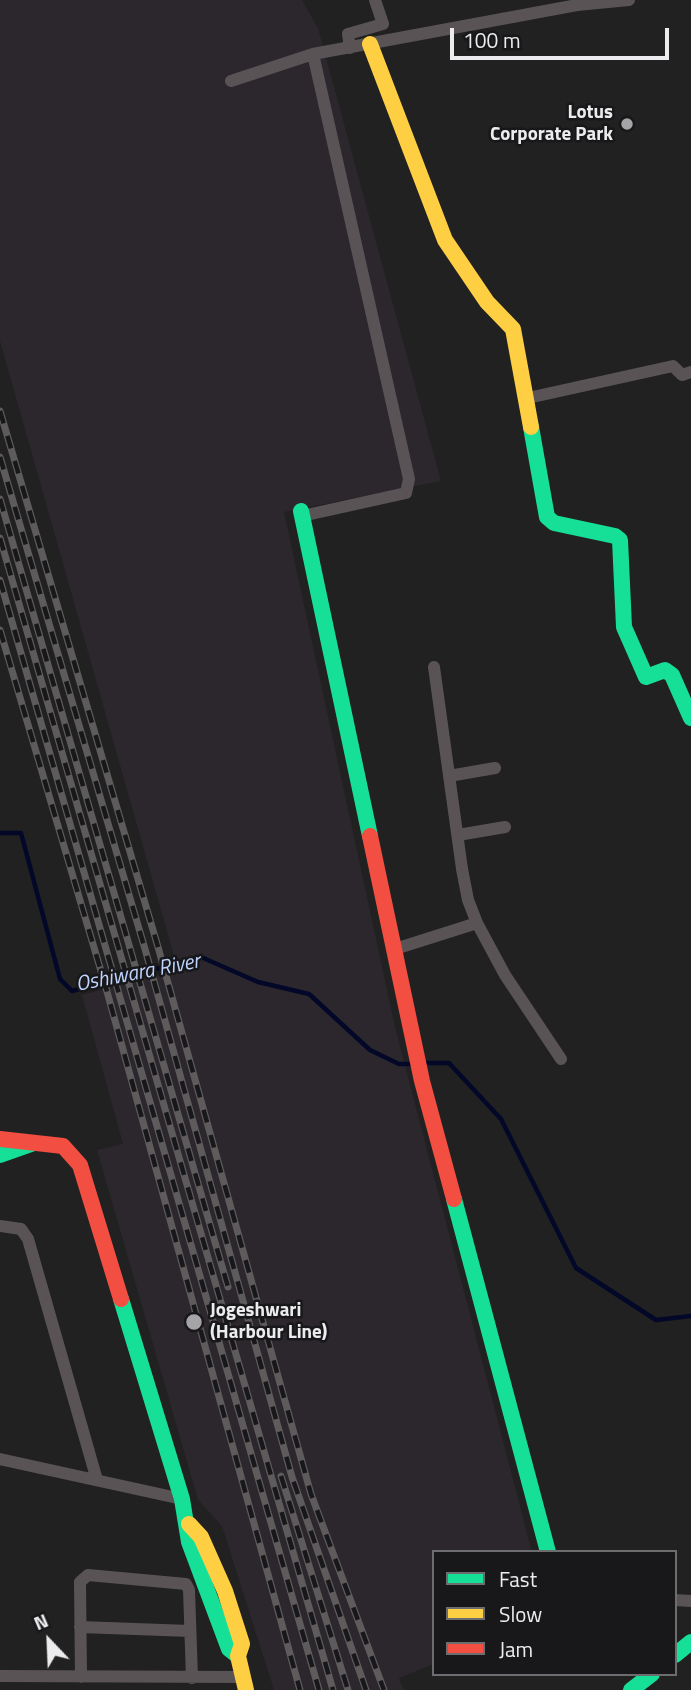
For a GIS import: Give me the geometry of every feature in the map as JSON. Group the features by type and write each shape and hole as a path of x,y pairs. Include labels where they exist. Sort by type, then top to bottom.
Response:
{"street":[{"path":"375,0 388,41"},
{"path":"231,81 313,54 565,7 629,0"},
{"path":"350,48 348,34 383,24"},
{"path":"370,44 445,240 487,302 513,329 528,398 547,517 554,523 615,536 620,540 624,627 646,677 665,670 673,675 691,718"},
{"path":"313,54 409,480 406,493 301,514 422,1081 547,1550"},
{"path":"528,398 673,366 682,375 691,372"},
{"path":"434,667 468,901 505,975 561,1059"},
{"path":"449,776 495,768"},
{"path":"457,835 505,827"},
{"path":"395,949 477,923"},
{"path":"0,1139 63,1146 80,1165 182,1499 189,1524 189,1542 229,1649 238,1656 244,1684 192,1678 130,1684 81,1676 0,1676"},
{"path":"0,1155 38,1142"},
{"path":"0,1226 21,1229 28,1239 97,1480"},
{"path":"0,1459 182,1499"},
{"path":"81,1676 80,1582 88,1575 186,1584 189,1590 192,1678"},
{"path":"80,1628 190,1631"},
{"path":"677,1645 691,1631"},
{"path":"677,1653 691,1642"},
{"path":"617,1690 636,1676"},
{"path":"631,1690 649,1676"}],"shaded area":[{"path":"0,0 302,0 318,28 441,481 284,512 395,1027 531,1550 432,1550 432,1665 399,1678 404,1690 274,1690 222,1526 198,1500 97,1150 123,1144 82,995 178,970 0,341"}],"waterway":[{"name":"Oshiwara River","path":"0,833 21,833 60,979 72,991 201,957 258,982 309,994 370,1050 399,1064 413,1064"},
{"name":"Oshiwara River","path":"421,1063 449,1063 501,1119 576,1268 656,1320 691,1316"}],"railway":[{"path":"0,411 158,947 311,1494 384,1690"},
{"path":"0,457 145,949 292,1477 366,1690"},
{"path":"0,499 228,1287"},
{"path":"0,538 333,1690"},
{"path":"0,580 319,1690"},
{"path":"0,630 106,988 300,1690"},
{"path":"281,1476 348,1690"}],"traffic: fast":[{"path":"531,427 547,517 554,523 615,536 620,540 624,627 646,677 665,670 672,675 691,718"},
{"path":"301,511 370,836"},
{"path":"0,1155 34,1143"},
{"path":"454,1199 547,1550"},
{"path":"121,1299 182,1499 189,1542 229,1649 238,1656"},
{"path":"677,1653 691,1642"},
{"path":"631,1690 649,1676"}],"traffic: slow":[{"path":"370,44 445,240 487,302 513,329 531,427"},
{"path":"189,1524 201,1537 225,1591 242,1644 238,1656 246,1690"}],"traffic: jam":[{"path":"370,836 422,1081 454,1199"},
{"path":"0,1139 63,1146 80,1165 121,1299"}],"place":[{"name":"Lotus Corporate Park","path":"627,124"},
{"name":"Jogeshwari (Harbour Line)","path":"194,1322"}]}
